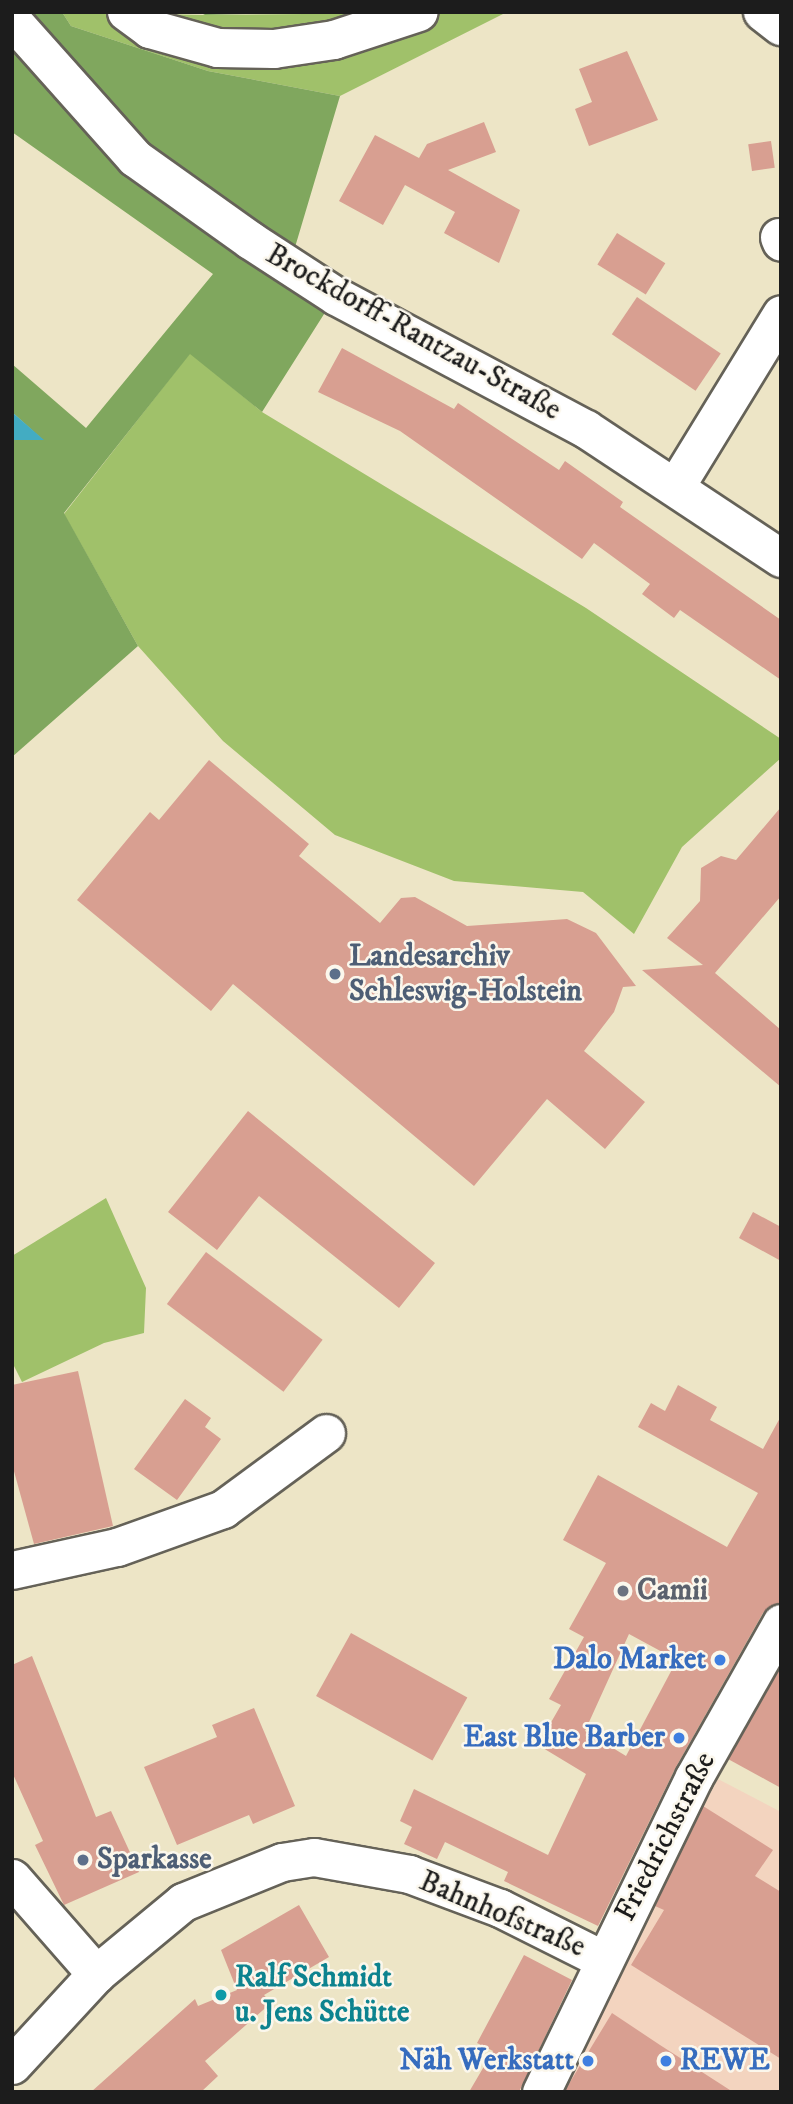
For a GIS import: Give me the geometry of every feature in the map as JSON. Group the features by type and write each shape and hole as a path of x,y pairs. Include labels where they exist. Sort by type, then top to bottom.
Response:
{"highway":[{"path":"127,12 150,29 218,48 274,49 334,40 419,12"},
{"path":"334,40 363,12"},
{"path":"763,12 781,26"}],"street":[{"name":"Brockdorff-Rantzau-Straße","path":"12,20 135,158 250,240 336,296 677,484 781,558"},
{"path":"677,484 781,314"},
{"path":"12,1570 117,1547 223,1509 327,1433"},
{"name":"Friedrichstraße","path":"541,2092 694,1777 781,1623"},
{"name":"Bahnhofstraße","path":"12,2065 96,1974 183,1902 239,1874 314,1857 409,1874 500,1908 604,1960"},
{"path":"12,1878 96,1974"}],"shaded area":[{"path":"718,1779 781,1812 781,2092 548,2092"}],"green space":[{"path":"12,12 62,12 71,26 208,71 340,96 290,264 338,292 262,412 190,354 64,513 138,646 12,757 12,440 43,440 12,412 12,364 86,428 213,274 12,132"},
{"path":"62,12 205,15 507,12 340,96 208,71 71,26"},
{"path":"199,12 322,12 205,15"},
{"path":"190,353 262,412 586,608 781,739 781,758 682,847 634,934 583,892 454,881 335,835 223,741 138,646 64,514"},
{"path":"106,1198 146,1288 144,1333 104,1343 22,1382 12,1362 12,1256"}],"water":[{"path":"12,412 44,440 12,440"}],"building":[{"path":"627,51 658,120 589,146 575,109 592,102 579,69"},
{"path":"484,122 496,152 448,170 520,210 499,263 444,233 455,212 405,185 383,225 339,201 375,135 419,158 427,144"},
{"path":"771,141 775,168 752,171 748,144"},
{"path":"617,233 665,263 646,295 597,264"},
{"path":"637,297 721,353 696,391 612,334"},
{"path":"342,348 454,409 458,403 559,470 565,461 623,502 620,507 781,620 781,680 680,610 674,618 642,594 650,584 594,543 582,559 400,431 318,392"},
{"path":"209,760 309,844 299,856 380,923 401,898 415,897 467,926 567,919 596,933 636,986 623,987 614,1012 584,1051 645,1102 605,1149 547,1099 474,1186 233,984 211,1011 77,900 150,812 159,820"},
{"path":"781,807 781,896 715,973 781,1030 781,1087 642,970 703,965 667,938 700,901 701,868 721,856 736,860"},
{"path":"248,1111 435,1263 399,1308 259,1196 217,1250 168,1212"},
{"path":"753,1212 781,1227 781,1261 739,1238"},
{"path":"206,1252 323,1340 283,1392 167,1304"},
{"path":"78,1371 113,1526 34,1544 12,1464 12,1385"},
{"path":"678,1385 717,1407 710,1420 763,1449 781,1416 781,1602 763,1613 676,1767 598,1926 504,1881 508,1872 445,1842 437,1859 404,1844 412,1827 400,1821 414,1789 548,1855 586,1774 538,1745 561,1705 549,1699 584,1637 569,1629 606,1563 563,1540 598,1475 727,1547 758,1493 638,1427 651,1403 665,1411","holes":["629,1634 677,1660 626,1756 585,1731"]},
{"path":"185,1399 211,1418 205,1427 221,1439 177,1500 134,1469"},
{"path":"351,1633 467,1697 432,1760 316,1696"},
{"path":"32,1656 96,1817 111,1811 139,1872 64,1905 35,1845 43,1841 12,1772 12,1665"},
{"path":"781,1666 781,1788 728,1759"},
{"path":"254,1708 295,1806 253,1824 249,1815 177,1845 144,1767 217,1737 212,1725"},
{"path":"703,1806 773,1850 755,1876 781,1892 781,2059 631,1965 664,1910 655,1906"},
{"path":"299,1905 329,1957 264,1995 271,2003 205,2061 218,2076 201,2092 91,2092 195,1999 198,2006 237,1990 221,1950"},
{"path":"524,1955 572,1980 519,2092 469,2092 493,2051 477,2043"},
{"path":"612,2013 660,2045 733,2092 564,2092"}],"place":[{"name":"Landesarchiv Schleswig-Holstein","path":"335,974"},
{"name":"Camii","path":"623,1591"},
{"name":"Dalo Market","path":"720,1660"},
{"name":"East Blue Barber","path":"679,1738"},
{"name":"Sparkasse","path":"83,1860"},
{"name":"Ralf Schmidt u. Jens Schütte","path":"221,1995"},
{"name":"Näh Werkstatt","path":"588,2061"},
{"name":"REWE","path":"666,2061"}]}
